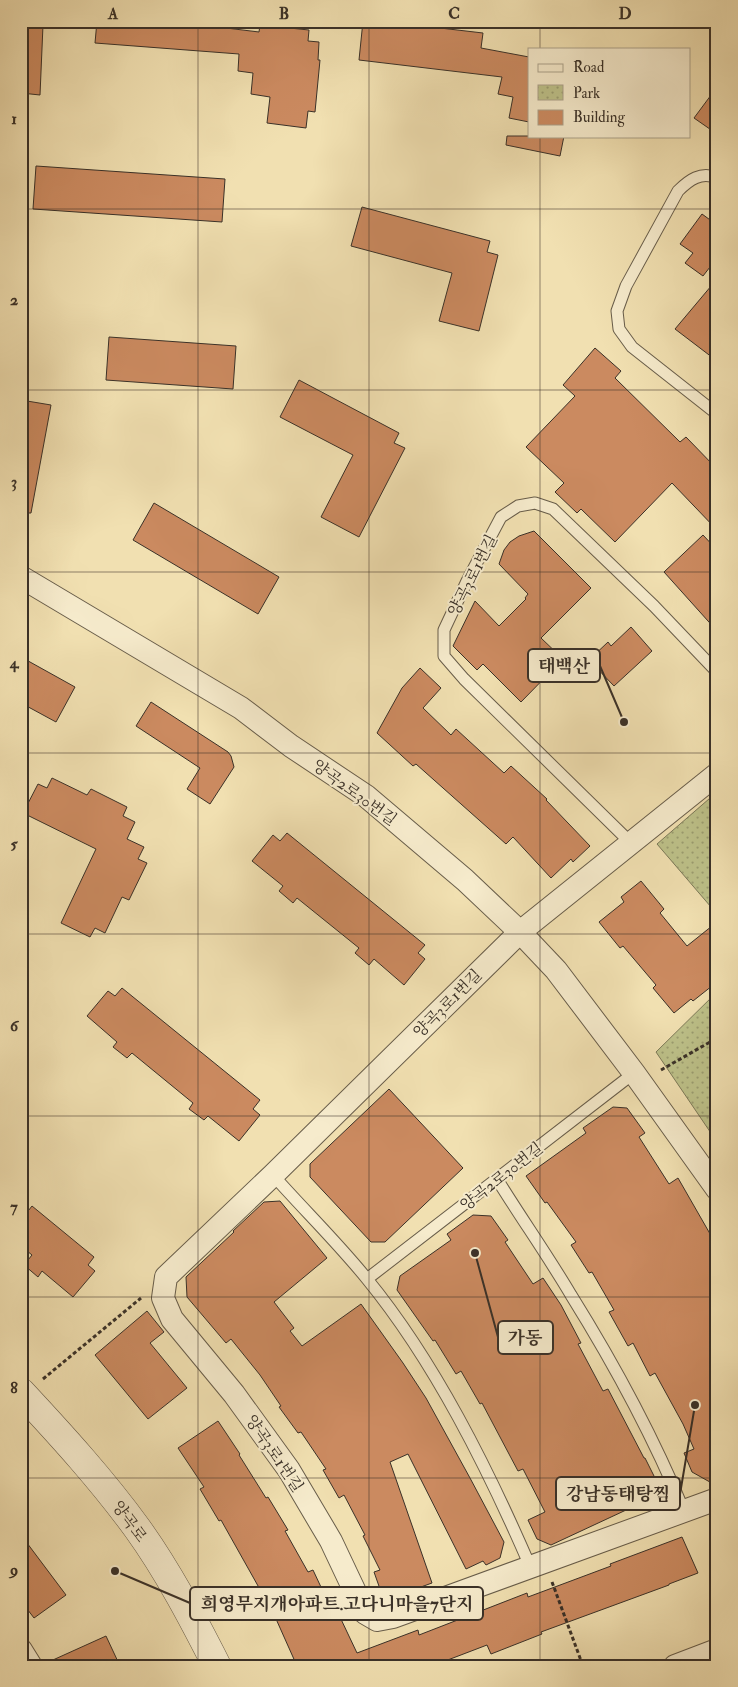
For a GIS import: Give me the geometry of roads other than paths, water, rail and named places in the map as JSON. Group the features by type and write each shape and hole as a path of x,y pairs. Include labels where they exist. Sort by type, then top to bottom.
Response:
{"street":[{"name":"양곡2로30번길","path":"21,577 241,708 291,746 366,796 465,880 520,932 556,970 691,1150 717,1189"},
{"name":"양곡3로1번길","path":"717,774 520,932 273,1175 166,1277 163,1298 172,1319 234,1394 289,1470 331,1541 365,1613 376,1620 393,1617 717,1499"},
{"name":"양곡로","path":"22,1394 81,1457 138,1528 189,1611 217,1666"},
{"path":"21,1650 31,1666"},
{"path":"675,1666 717,1650"}],"lane":[{"path":"717,178 709,174 690,179 678,191 626,286 617,311 618,328 632,347 717,414"},
{"name":"양곡3로1번길","path":"631,843 464,679 444,656 444,630 467,581 501,517 518,506 535,503 553,509 654,606 717,672"},
{"name":"양곡2로30번길","path":"367,1279 634,1074"},
{"path":"273,1175 367,1279 408,1334 439,1384 507,1514 537,1563"},
{"path":"497,1179 597,1338 648,1432 684,1511"}],"place":[{"name":"태백산","path":"624,722"},
{"name":"가동","path":"475,1253"},
{"name":"강남동태탕찜","path":"695,1405"},
{"name":"희영무지개아파트.고다니마을7단지","path":"115,1571"}]}
